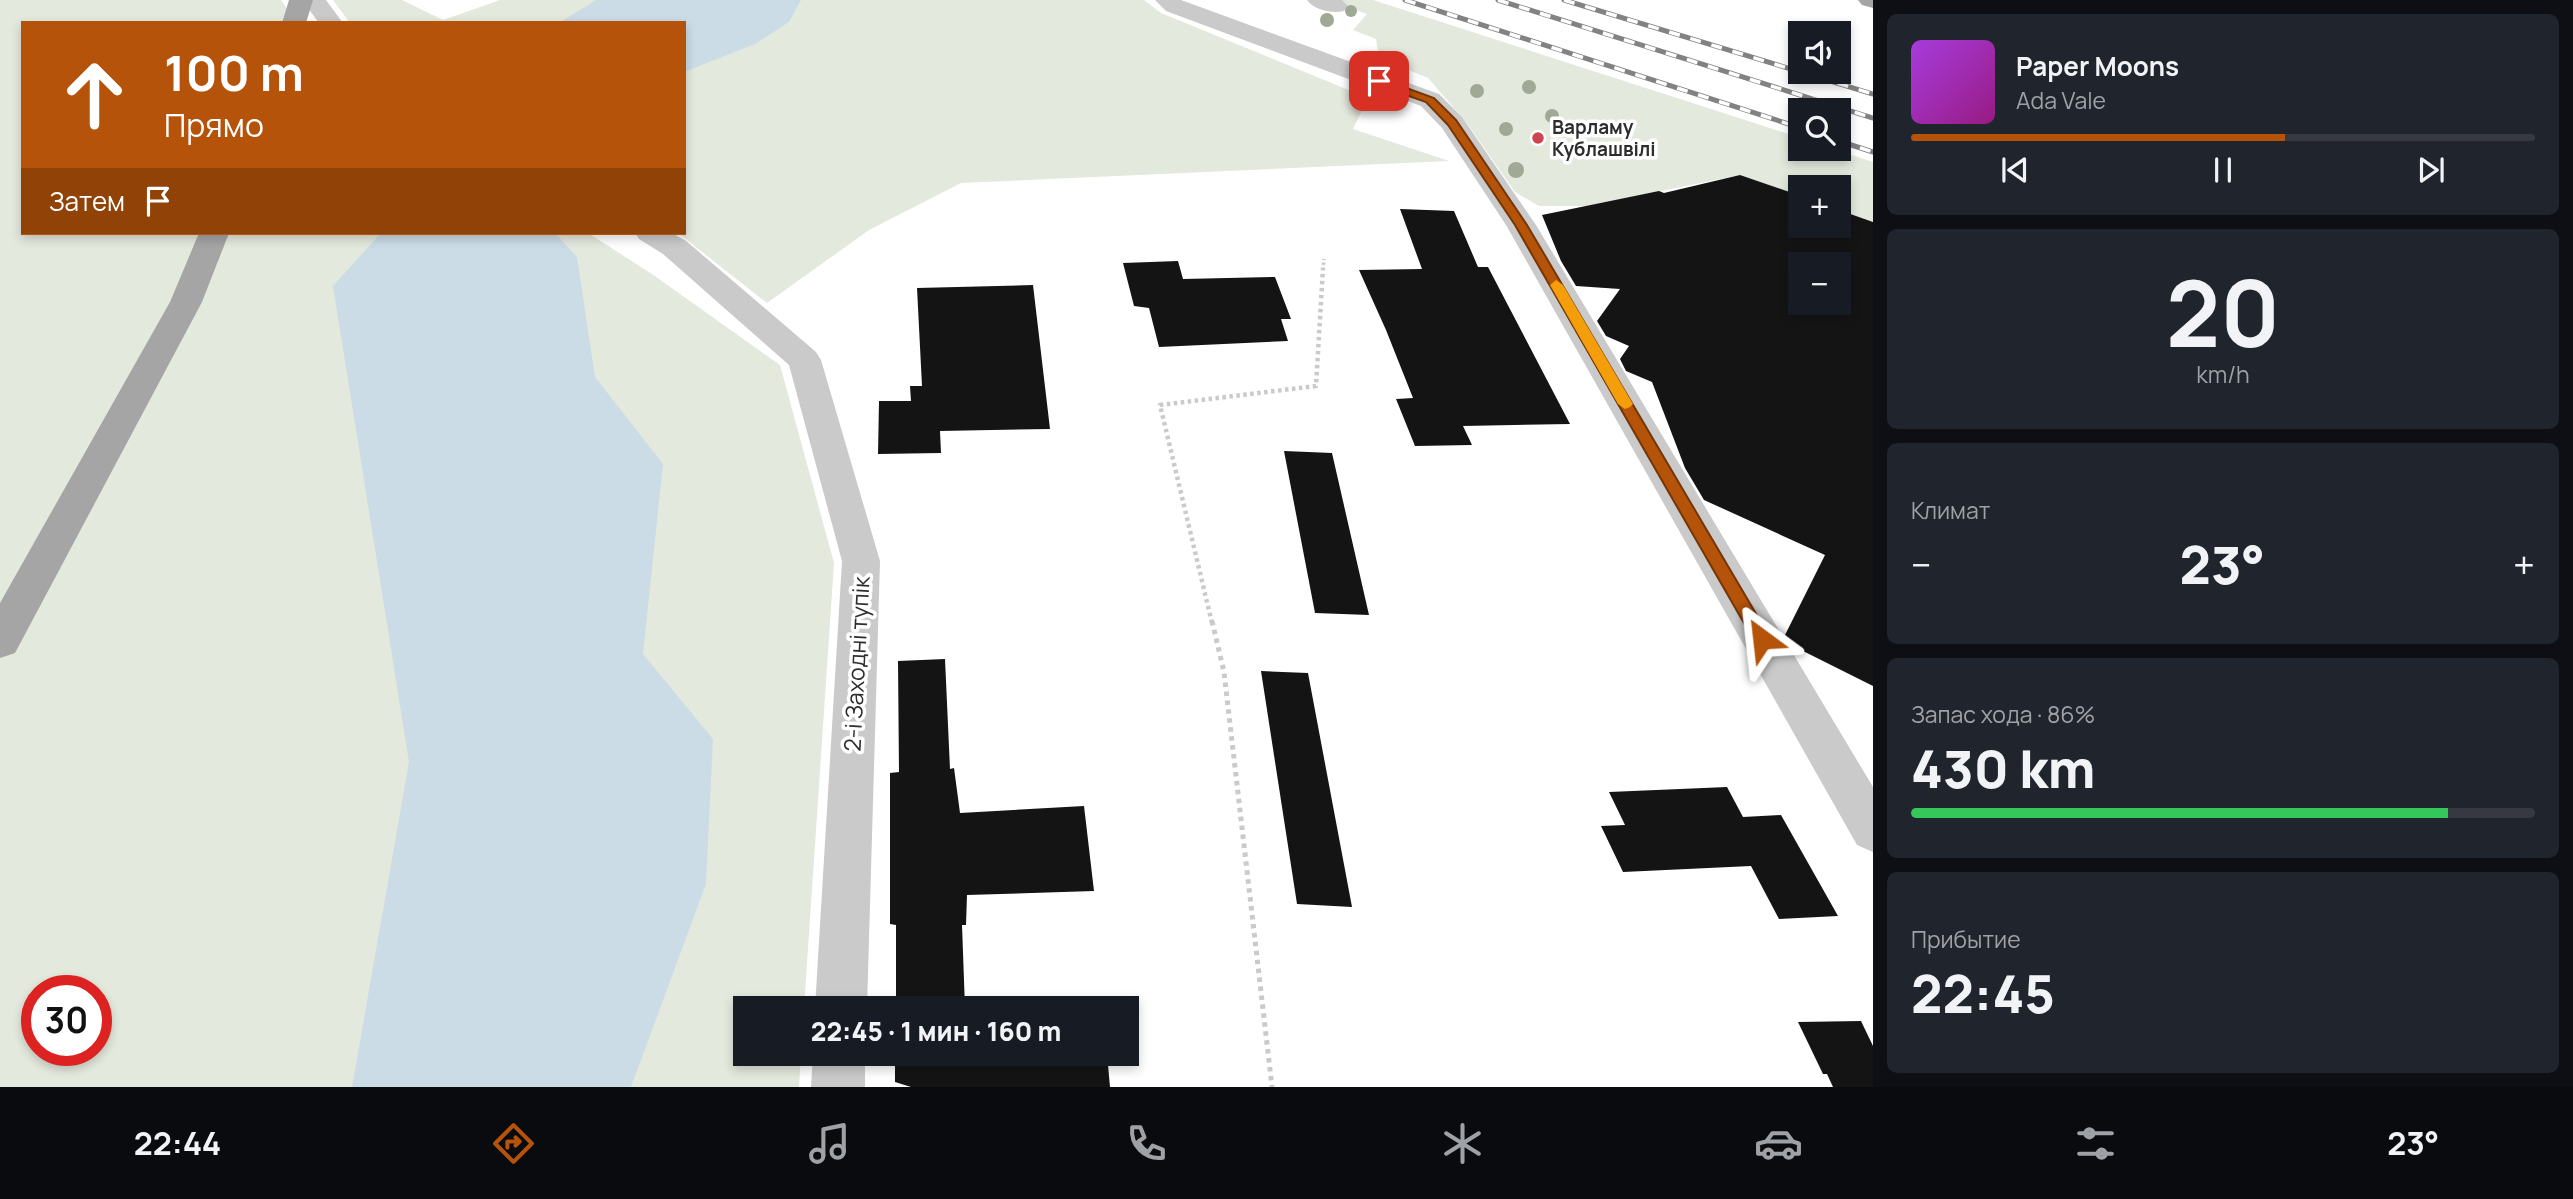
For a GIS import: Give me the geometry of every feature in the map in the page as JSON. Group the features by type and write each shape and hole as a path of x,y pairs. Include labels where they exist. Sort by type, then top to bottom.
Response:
{"main road":[{"path":"295,21 300,0"},
{"path":"0,641 186,302 213,235"}],"street":[{"path":"314,0 330,21"},
{"path":"1167,0 1174,6 1430,100 1452,123 1521,225 1873,830"},
{"name":"2-і Заходні тупік","path":"653,235 674,247 804,360 862,561 842,996"},
{"path":"838,1087 839,1066"}],"path":[{"path":"1272,1087 1224,672 1160,405 1316,386 1324,259"}],"shaded area":[{"path":"0,0 281,0 296,21 21,21 21,235 591,235 652,274 780,365 834,563 805,996 733,996 733,1066 800,1066 799,1087 0,1087"},
{"path":"333,0 402,0 443,20 500,0 1144,0 1161,13 1368,98 1353,129 1449,161 961,183 869,230 767,303 681,235 686,235 686,21 349,21"},
{"path":"596,0 801,0 789,22 755,44 686,71 686,21 562,21"},
{"path":"1326,0 1373,0 1788,134 1788,161 1851,161 1851,155 1873,162 1873,222 1851,214 1851,175 1788,175 1788,192 1740,175 1587,206 1539,206 1515,192 1466,122 1428,78 1379,58 1376,39 1353,30 1367,14"},
{"path":"379,235 557,235 577,257 595,377 663,464 643,654 713,739 706,884 631,1087 352,1087 409,762 333,286"}],"building":[{"path":"1740,175 1788,192 1788,238 1851,238 1851,214 1873,222 1873,686 1791,645 1785,635 1825,555 1704,500 1685,468 1652,382 1626,371 1620,359 1629,346 1606,336 1597,321 1620,289 1576,286 1561,261 1542,215 1659,191 1664,193"},
{"path":"1400,209 1454,211 1478,267 1488,267 1570,424 1463,426 1472,445 1415,446 1396,399 1413,398 1359,270 1422,269"},
{"path":"1178,261 1183,279 1275,277 1291,319 1281,319 1288,341 1159,347 1149,308 1134,306 1123,263"},
{"path":"1033,285 1050,429 940,431 941,453 878,454 879,401 911,401 910,386 922,386 917,288"},
{"path":"1284,451 1332,453 1369,615 1315,613"},
{"path":"945,659 950,769 954,768 960,813 1084,806 1094,891 967,895 966,925 962,925 965,996 896,996 896,925 890,924 890,773 899,772 898,661"},
{"path":"1261,671 1308,673 1352,907 1297,904"},
{"path":"1727,787 1743,817 1781,815 1838,916 1779,919 1751,866 1623,872 1601,826 1625,825 1609,792"},
{"path":"1861,1021 1873,1046 1873,1087 1833,1087 1827,1074 1823,1074 1798,1022"},
{"path":"895,1066 1108,1066 1110,1087 911,1087 895,1082"}],"railway":[{"path":"1405,0 1788,124"},
{"path":"1498,0 1873,118"},
{"path":"1564,0 1873,94"},
{"path":"1851,145 1873,152"}],"slow traffic":[{"path":"1556,285 1625,404"}],"place":[{"name":"Варламу Кублашвілі","path":"1538,138"}],"route":[{"path":"1379,81 1430,100 1452,123 1521,225 1762,639"}]}
